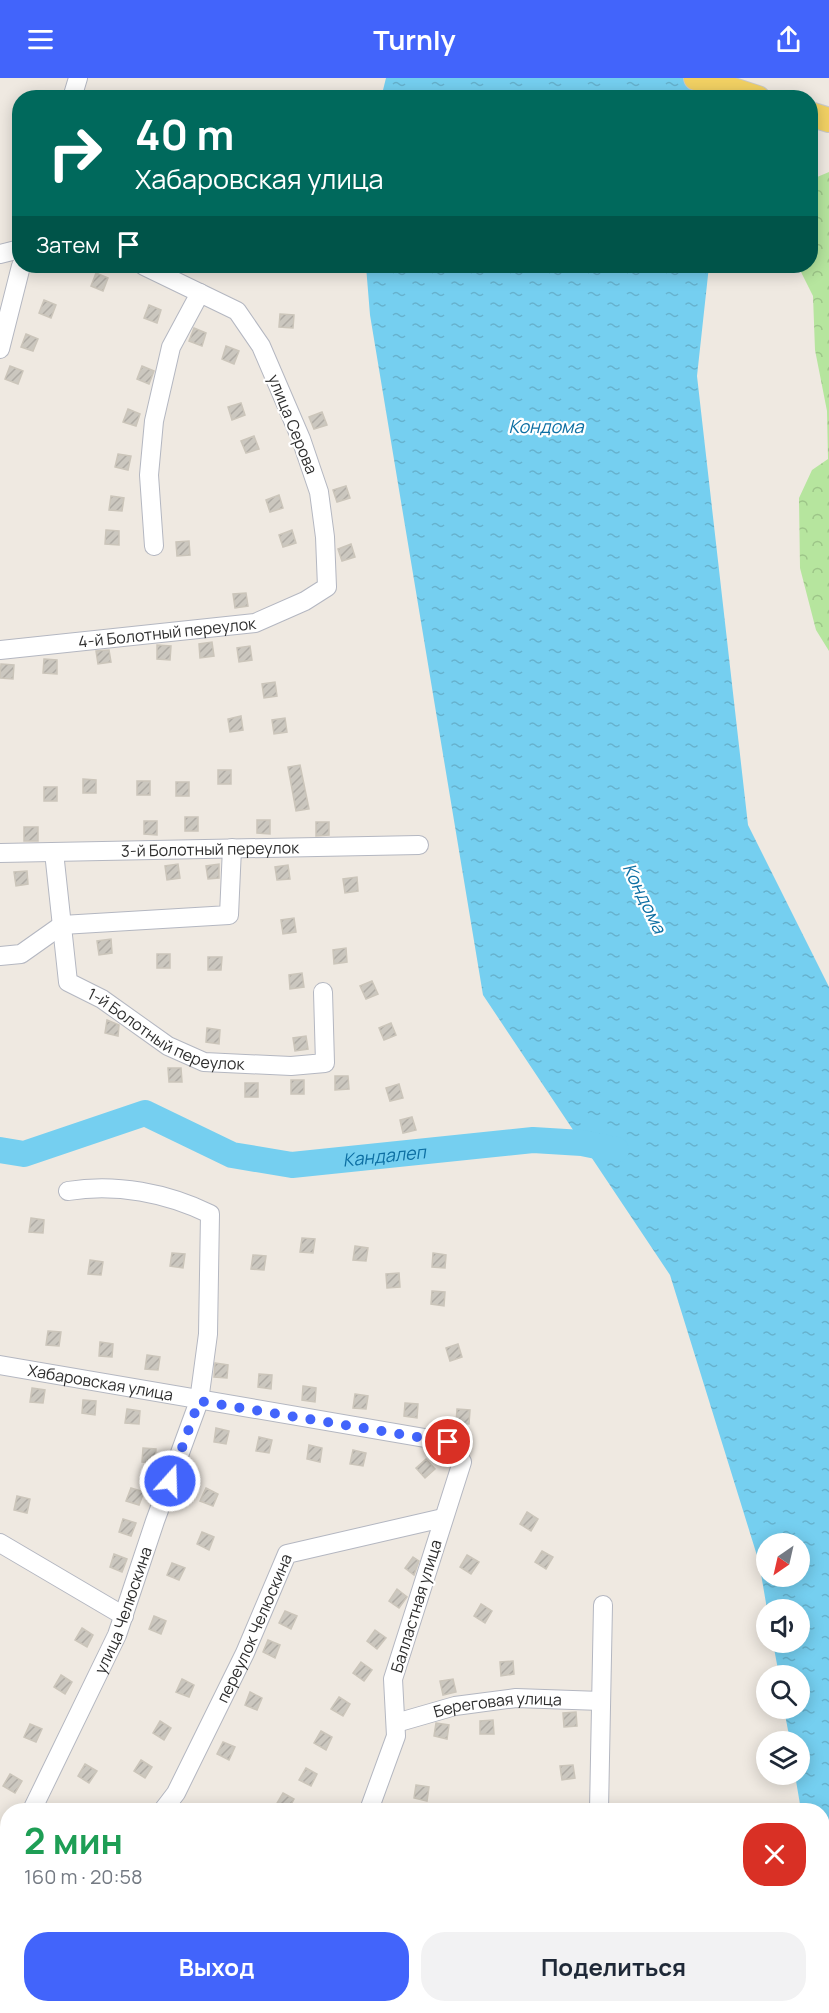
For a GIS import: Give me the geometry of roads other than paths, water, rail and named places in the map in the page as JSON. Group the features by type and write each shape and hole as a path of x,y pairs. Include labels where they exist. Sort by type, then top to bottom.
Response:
{"main road":[{"path":"696,78 733,90"}],"street":[{"path":"0,349 19,273"},
{"name":"улица Серова","path":"159,273 237,311 261,346 301,439 319,492 325,537 327,587"},
{"path":"154,546 149,475 154,421 171,347 200,293"},
{"name":"4-й Болотный переулок","path":"0,650 255,623 305,601 327,587"},
{"name":"3-й Болотный переулок","path":"0,853 419,845"},
{"path":"0,956 21,954 62,925 229,915 232,848"},
{"name":"1-й Болотный переулок","path":"54,852 68,982 102,999 168,1046 204,1062 291,1066 325,1063 323,992"},
{"name":"улица Челюскина","path":"35,1803 117,1635 124,1616 199,1401 207,1334 210,1214 181,1200 138,1190 90,1187 68,1191"},
{"name":"Хабаровская улица","path":"0,1365 448,1442"},
{"name":"Балластная улица","path":"372,1803 396,1736 393,1679 462,1462 448,1442"},
{"name":"переулок Челюскина","path":"168,1803 176,1793 240,1663 287,1554 443,1518"},
{"path":"0,1543 124,1616"},
{"path":"599,1803 603,1605"},
{"name":"Береговая улица","path":"396,1723 455,1706 516,1698 601,1701"}],"water":[{"path":"386,78 730,78 729,90 383,90"},
{"name":"Кондома","path":"367,273 708,273 697,376 748,825 829,987 829,1803 800,1803 797,1785 810,1785 810,1731 788,1731 786,1719 810,1719 810,1665 777,1665 775,1653 810,1653 810,1599 765,1599 763,1587 810,1587 810,1533 756,1533 756,1552 670,1275 483,995 370,315"}],"waterway":[{"name":"Кандалеп","path":"0,1150 24,1154 145,1113 232,1155 292,1165 533,1140 582,1143 616,1150"}]}
